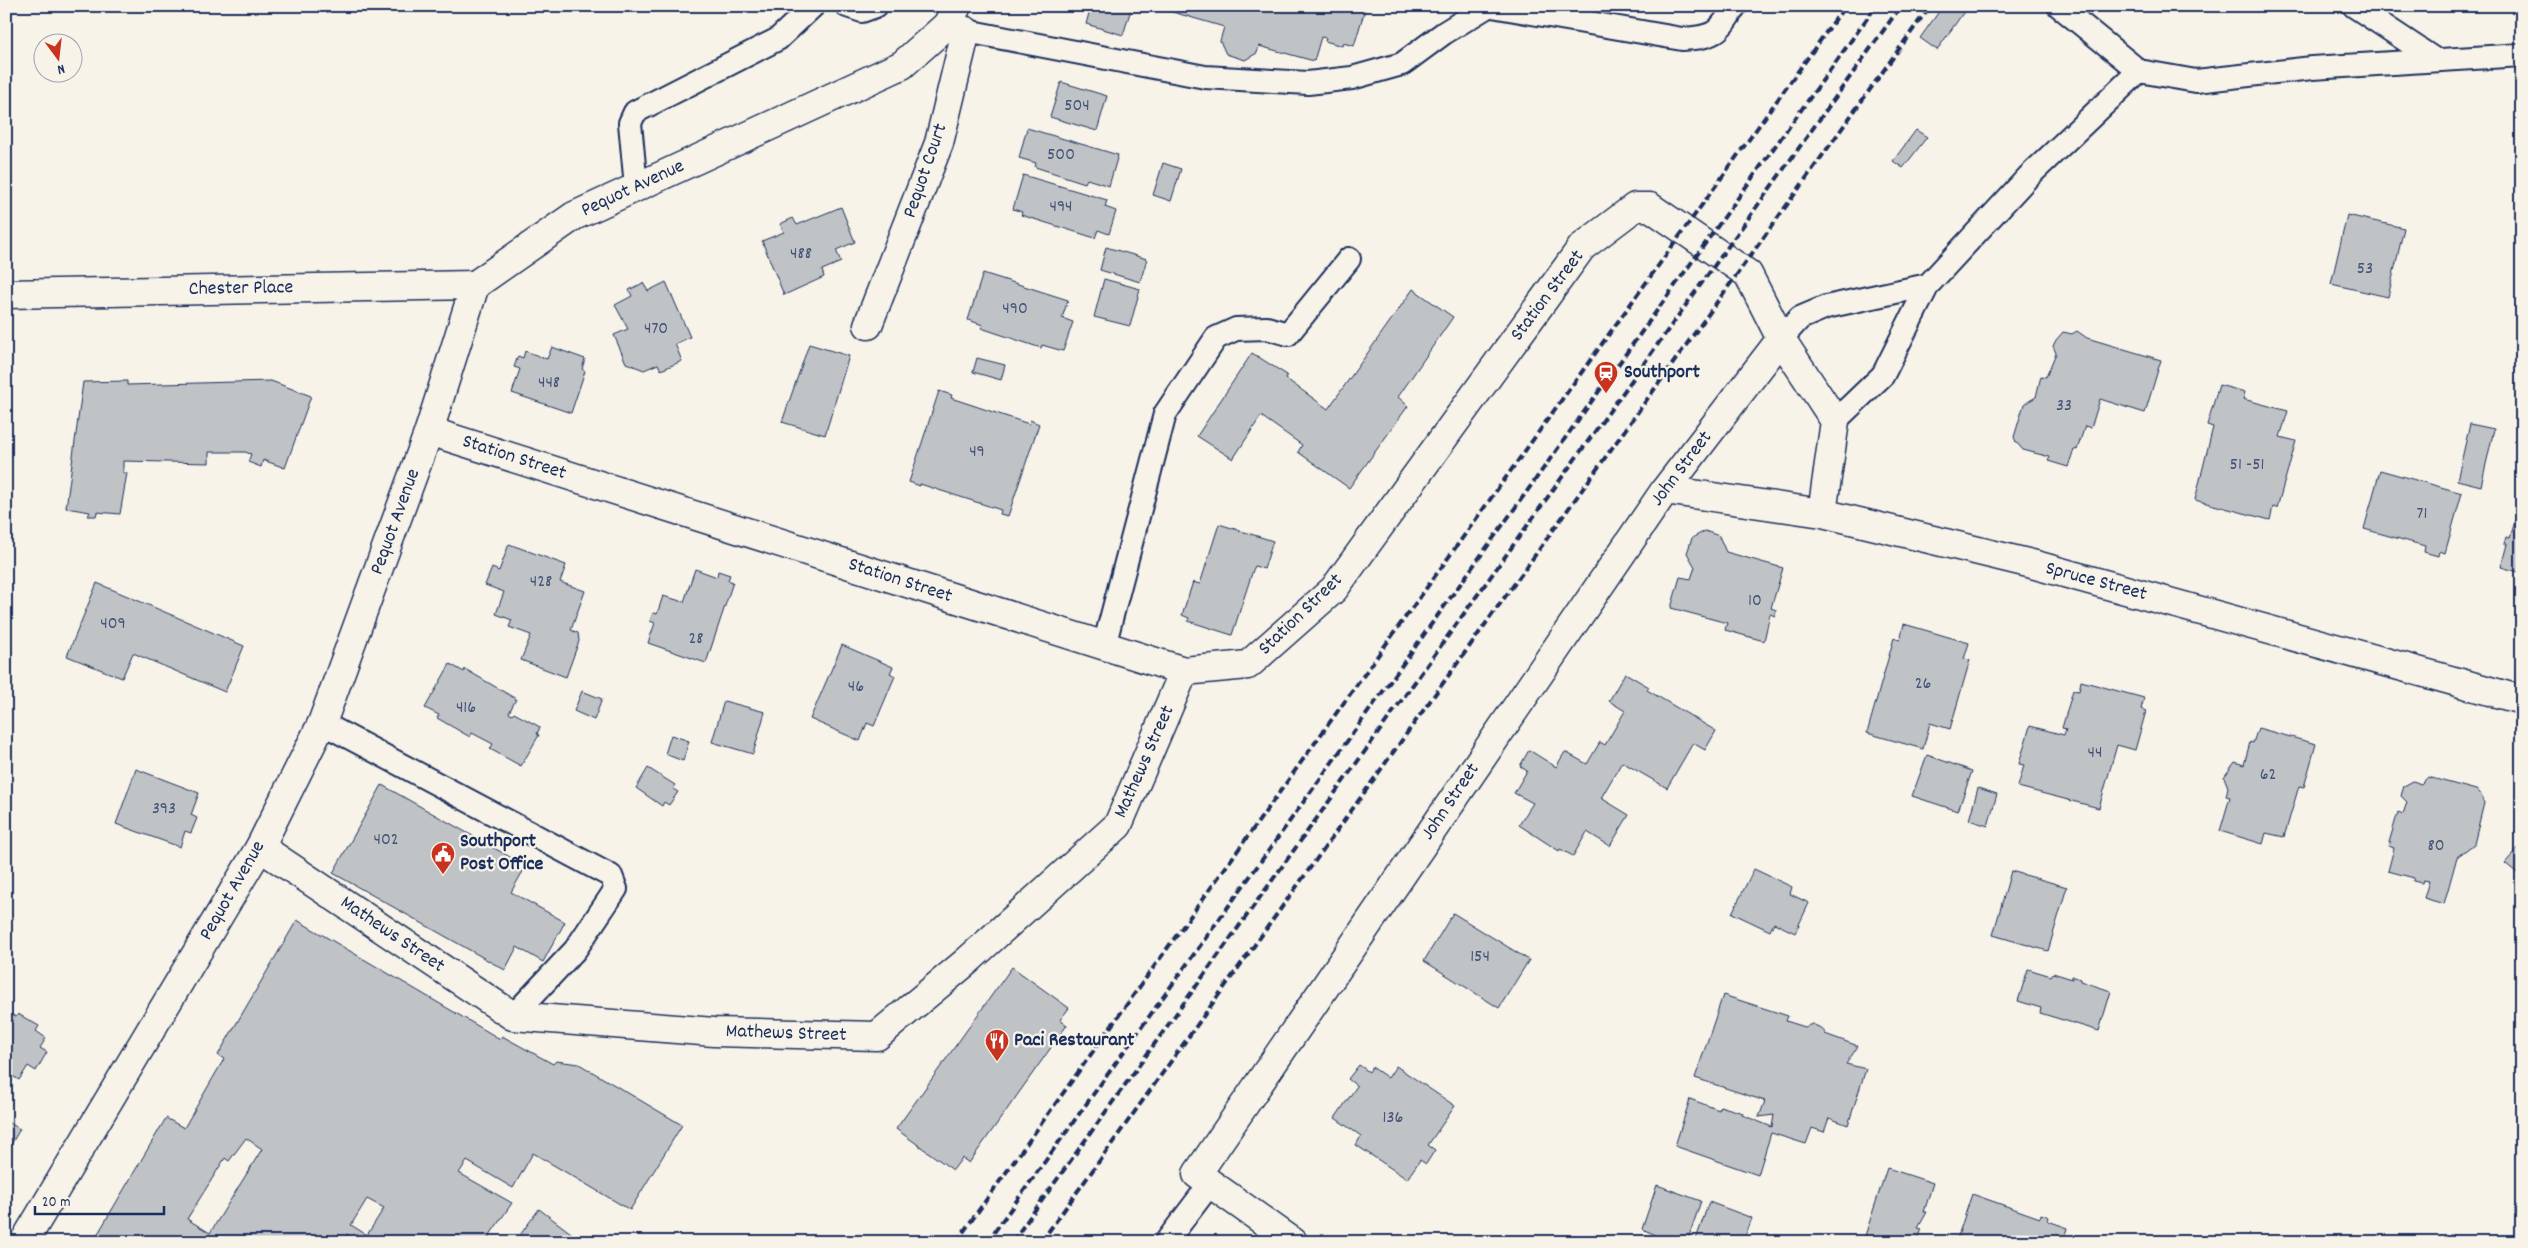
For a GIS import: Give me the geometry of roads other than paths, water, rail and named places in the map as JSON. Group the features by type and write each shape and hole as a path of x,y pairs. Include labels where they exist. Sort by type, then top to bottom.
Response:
{"street":[{"name":"Pequot Avenue","path":"24,1242 260,847 322,723 429,431 475,285 574,216 902,65 957,21"},
{"name":"Pequot Court","path":"868,325 939,143 957,21"},
{"name":"Station Street","path":"429,431 1184,672 1248,665 1334,589 1582,247 1635,207 1650,207 1748,274 1781,339 1835,421"},
{"name":"Chester Place","path":"6,294 475,285"},
{"name":"John Street","path":"1293,1242 1197,1174 1665,490 1781,339"},
{"path":"1822,513 1835,421"},
{"name":"Spruce Street","path":"1665,490 1822,513 2032,564 2522,700"},
{"name":"Mathews Street","path":"260,847 513,1016 714,1032 877,1036 966,962 1118,825 1184,672"}],"lane":[{"path":"636,187 630,123 635,112 778,39 812,6"},
{"path":"847,6 862,11 876,6"},
{"path":"957,21 1205,77 1308,83 1352,78 1402,64 1444,33 1488,6"},
{"path":"1492,6 1682,39 1707,38 1723,26 1735,6"},
{"path":"2059,6 2139,71 2196,81 2312,68 2522,55"},
{"path":"2354,6 2434,59"},
{"path":"1835,421 1883,375 1928,285 2028,177 2139,71"},
{"path":"1104,646 1165,414 1216,338 1236,329 1267,328 1288,334 1349,259"},
{"path":"1781,339 1800,318 1826,307 1928,285"},
{"path":"322,723 611,876 616,889 575,950 513,1016"},
{"path":"1166,1242 1210,1184"}],"railway":[{"path":"956,1242 1845,6"},
{"path":"987,1242 1876,6"},
{"path":"1012,1242 1901,6"},
{"path":"1041,1242 1930,6"}],"place":[{"name":"Southport","path":"1606,394"},
{"name":"Southport Post Office","path":"443,875"},
{"name":"Paci Restaurant","path":"997,1062"}]}
